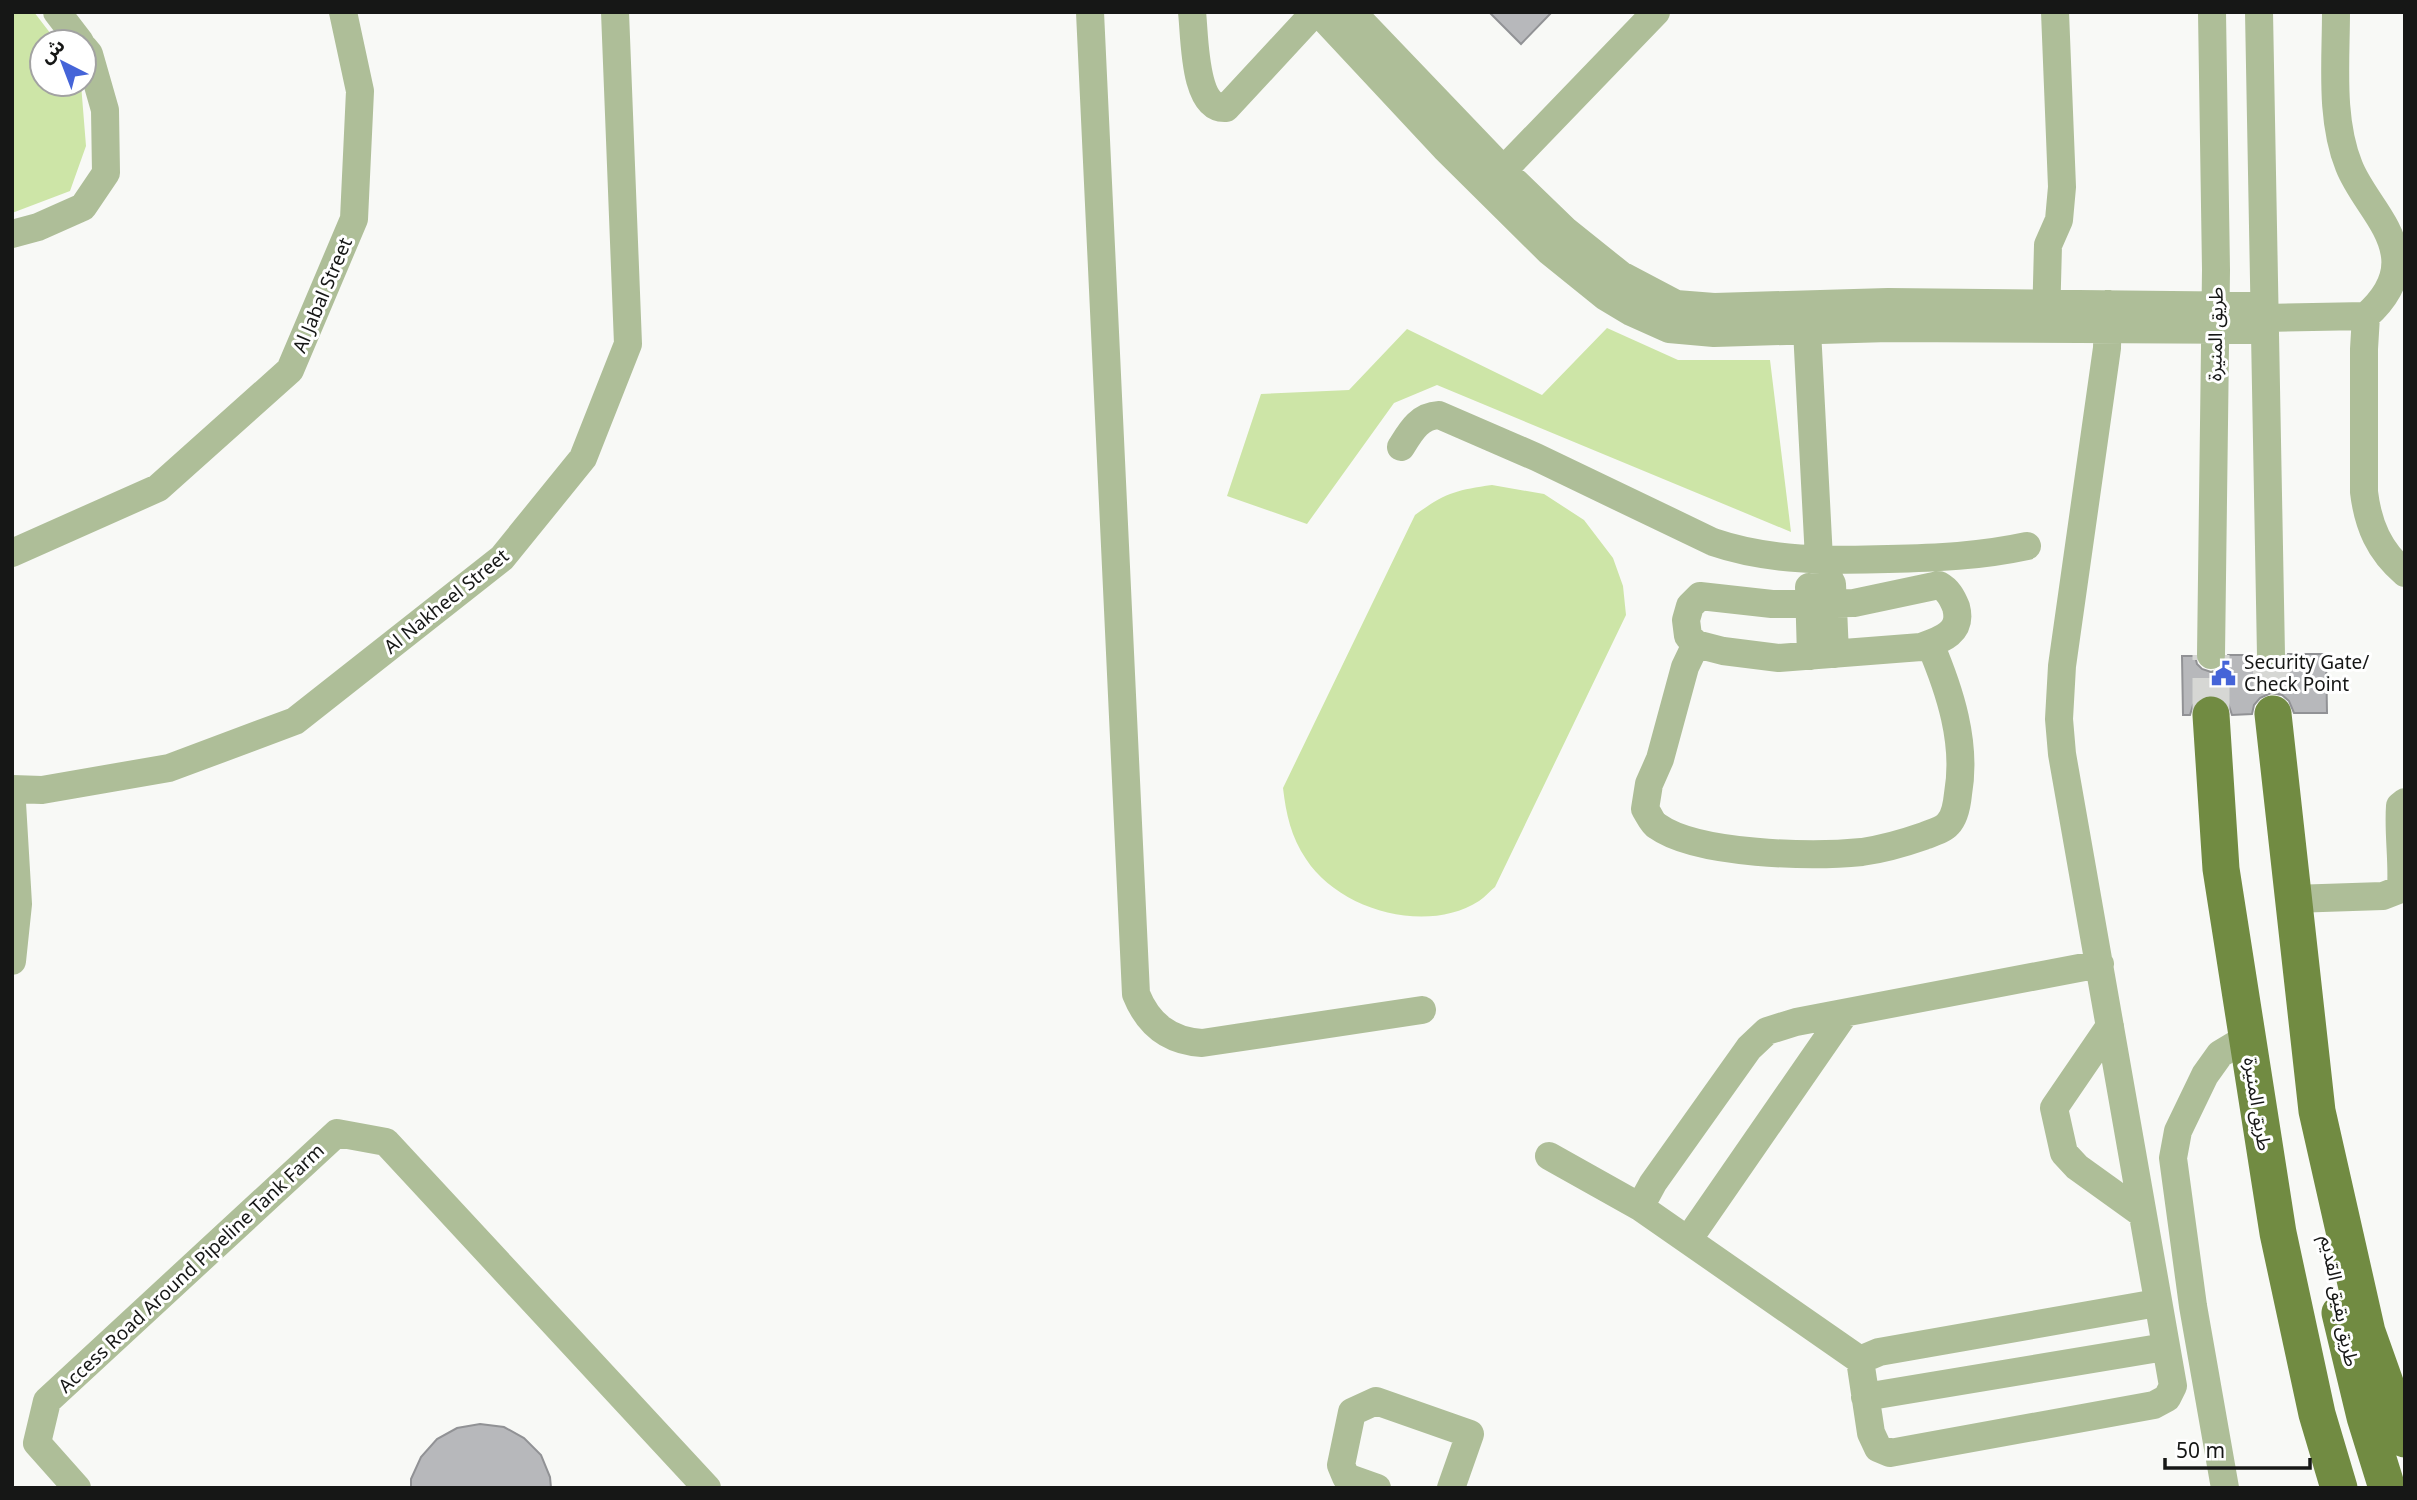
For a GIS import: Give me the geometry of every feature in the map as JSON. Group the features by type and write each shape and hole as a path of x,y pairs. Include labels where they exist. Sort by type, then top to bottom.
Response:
{"main road":[{"path":"2273,714 2317,1111 2367,1332 2405,1439"},
{"name":"طريق المنيرة","path":"2211,715 2221,869 2278,1233 2317,1413 2339,1488"},
{"name":"طريق بقيق القديم","path":"2317,1111 2326,1245 2348,1354 2387,1488"}],"street":[{"path":"57,12 69,28"},
{"name":"Al Jabal Street","path":"12,553 158,488 290,370 354,219 360,90 343,12"},
{"name":"Al Nakheel Street","path":"12,789 42,790 169,768 295,721 502,558 583,458 628,344 615,12"},
{"path":"1090,12 1136,994 1141,1008 1159,1029 1174,1038 1195,1042 1422,1010"},
{"path":"1192,12 1201,86 1208,102 1218,108 1226,108 1316,12 1494,179 1621,275 1676,304 1714,307 1888,302 2046,316 2215,318 2366,316 2379,305 2395,274 2395,256 2389,234 2348,166 2338,120 2336,12"},
{"path":"1352,12 1558,258 1606,297 1647,320 1669,329 1689,332 1807,330 2046,316"},
{"path":"1494,179 1656,12"},
{"path":"2046,316 2048,245 2059,220 2062,187 2055,12"},
{"name":"طريق المنيرة","path":"2211,12 2215,318 2211,655"},
{"path":"2259,12 2271,654"},
{"path":"12,234 37,227 83,207 106,173 105,110 98,86"},
{"path":"2366,316 2366,509 2372,533 2381,548 2405,573"},
{"path":"1549,1156 1640,1207 1860,1360 1871,1433 1878,1448 1890,1453 2154,1405 2167,1398 2173,1387 2062,754 2059,719 2062,666 2107,348 2108,317"},
{"path":"1807,330 1819,558 1832,584 1821,603 1823,655"},
{"path":"1401,447 1420,421 1430,415 1439,415 1536,457 1713,542 1731,549 1759,554 1857,560 1960,557 2027,546"},
{"path":"1939,585 1947,589 1953,599 1958,623 1942,640 1930,644 1921,647 1779,658 1723,652 1696,644 1688,636 1686,620 1690,606 1700,596 1772,604 1854,603 1939,585"},
{"path":"1696,644 1685,667 1660,759 1649,784 1645,809 1655,825 1678,837 1713,846 1761,852 1835,854 1901,844 1948,825 1956,810 1962,774 1957,725 1930,644"},
{"path":"2292,899 2384,895 2401,889 2403,866 2399,825 2400,806 2405,802"},
{"path":"12,803 18,904 12,961"},
{"path":"1640,1207 1653,1183 1749,1048 1767,1031 1796,1022 2100,964"},
{"path":"1688,1240 1845,1013"},
{"path":"2110,1026 2054,1108 2064,1153 2077,1167 2141,1213"},
{"path":"2225,1488 2193,1306 2173,1158 2178,1131 2205,1075 2220,1054 2248,1041"},
{"name":"Access Road Around Pipeline Tank Farm","path":"77,1488 37,1443 47,1401 337,1133 386,1142 707,1488"},
{"path":"1860,1360 1879,1352 2157,1303"},
{"path":"1866,1397 2165,1347"},
{"path":"1377,1488 1346,1477 1341,1465 1352,1412 1376,1401 1470,1434 1451,1488"}],"green space":[{"path":"12,12 34,12 46,28 28,28 28,98 82,98 86,146 70,191 12,213"},
{"path":"1607,328 1678,360 1770,360 1791,532 1437,385 1394,403 1307,524 1227,496 1261,394 1349,390 1407,329 1542,395"},
{"path":"1492,485 1544,494 1584,520 1613,558 1623,586 1626,615 1495,887 1479,901 1458,911 1434,916 1385,912 1361,904 1339,892 1321,877 1306,859 1290,825 1283,788 1415,515 1451,494"}],"building":[{"path":"1489,12 1552,12 1521,44"},
{"path":"2288,654 2326,654 2327,713 2294,713 2289,701 2282,695 2271,693 2260,698 2254,705 2252,714 2232,715 2228,703 2221,697 2210,694 2199,698 2190,715 2183,715 2182,656 2195,656 2202,669 2211,672 2225,664 2228,655 2254,655 2256,663 2262,669 2272,672 2285,664"},
{"path":"480,1424 504,1427 524,1438 541,1455 550,1477 551,1488 411,1488 411,1479 421,1457 437,1439 457,1428"}],"tunnel":[{"path":"2211,655 2211,715"},
{"path":"2271,655 2273,714"}],"place":[{"name":"Security Gate/ Check Point","path":"2224,673"}]}
